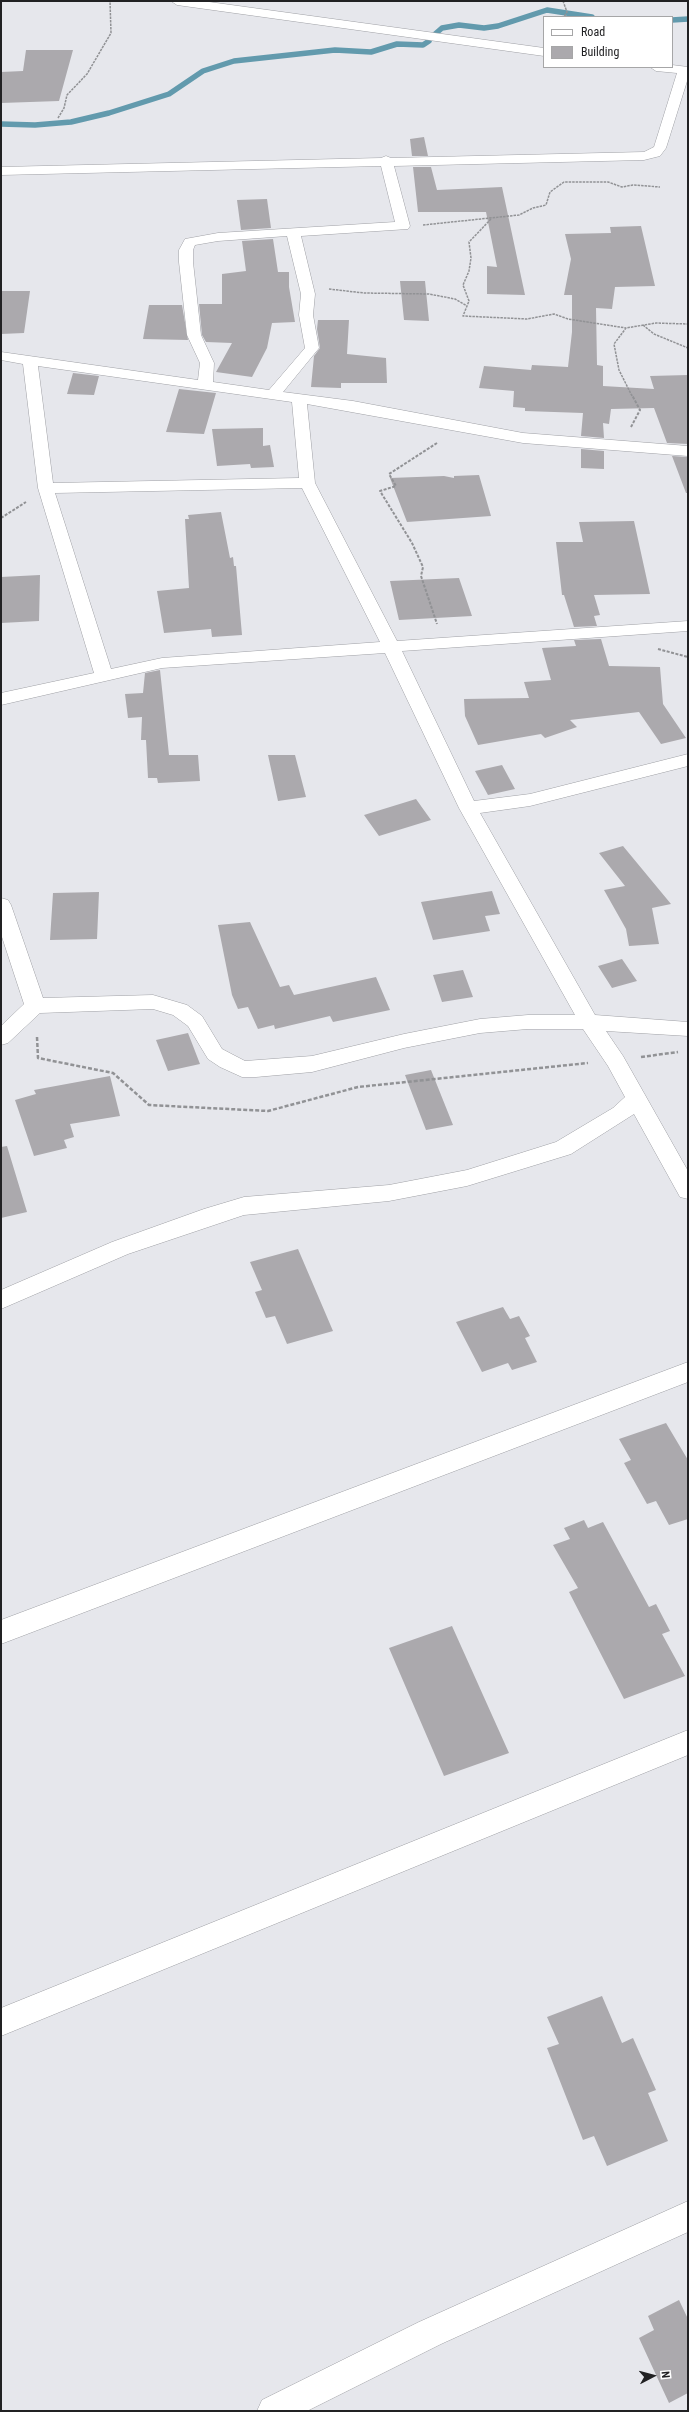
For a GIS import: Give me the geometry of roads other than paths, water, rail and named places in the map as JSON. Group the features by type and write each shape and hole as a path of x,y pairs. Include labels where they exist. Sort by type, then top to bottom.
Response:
{"street":[{"path":"177,1 543,52"},
{"path":"1,171 386,160 617,157 655,153 660,148 686,71 664,68"},
{"path":"205,385 208,363 194,335 186,262 186,250 190,242 218,237 403,226 386,160"},
{"path":"272,395 312,348 306,315 308,294 293,232"},
{"path":"1,356 353,406 523,438 688,451"},
{"path":"30,360 46,488 104,676"},
{"path":"299,399 307,482 391,647 468,808 589,1022 616,1061 636,1100 688,1191"},
{"path":"46,488 307,482"},
{"path":"1,699 162,663 688,626"},
{"path":"468,808 530,800 688,760"},
{"path":"1,905 35,1006"},
{"path":"1,1038 35,1006 153,1002 180,1010 195,1021 215,1054 242,1068 256,1069 312,1064 404,1041 480,1026 528,1022 589,1022 688,1029"},
{"path":"1,1300 120,1248 212,1215 244,1206 396,1192 467,1178 563,1148 620,1114 636,1100"},
{"path":"1,1632 688,1372"},
{"path":"1,2022 688,1742"},
{"path":"273,2411 430,2333 688,2216"}],"waterway":[{"path":"434,35 442,28 459,25 484,28 498,26 547,10 586,16"},
{"path":"673,20 688,19"},
{"path":"1,124 35,125 71,122 109,113 169,94 203,71 234,61 335,50 371,52 397,44 423,45 429,41"}]}
